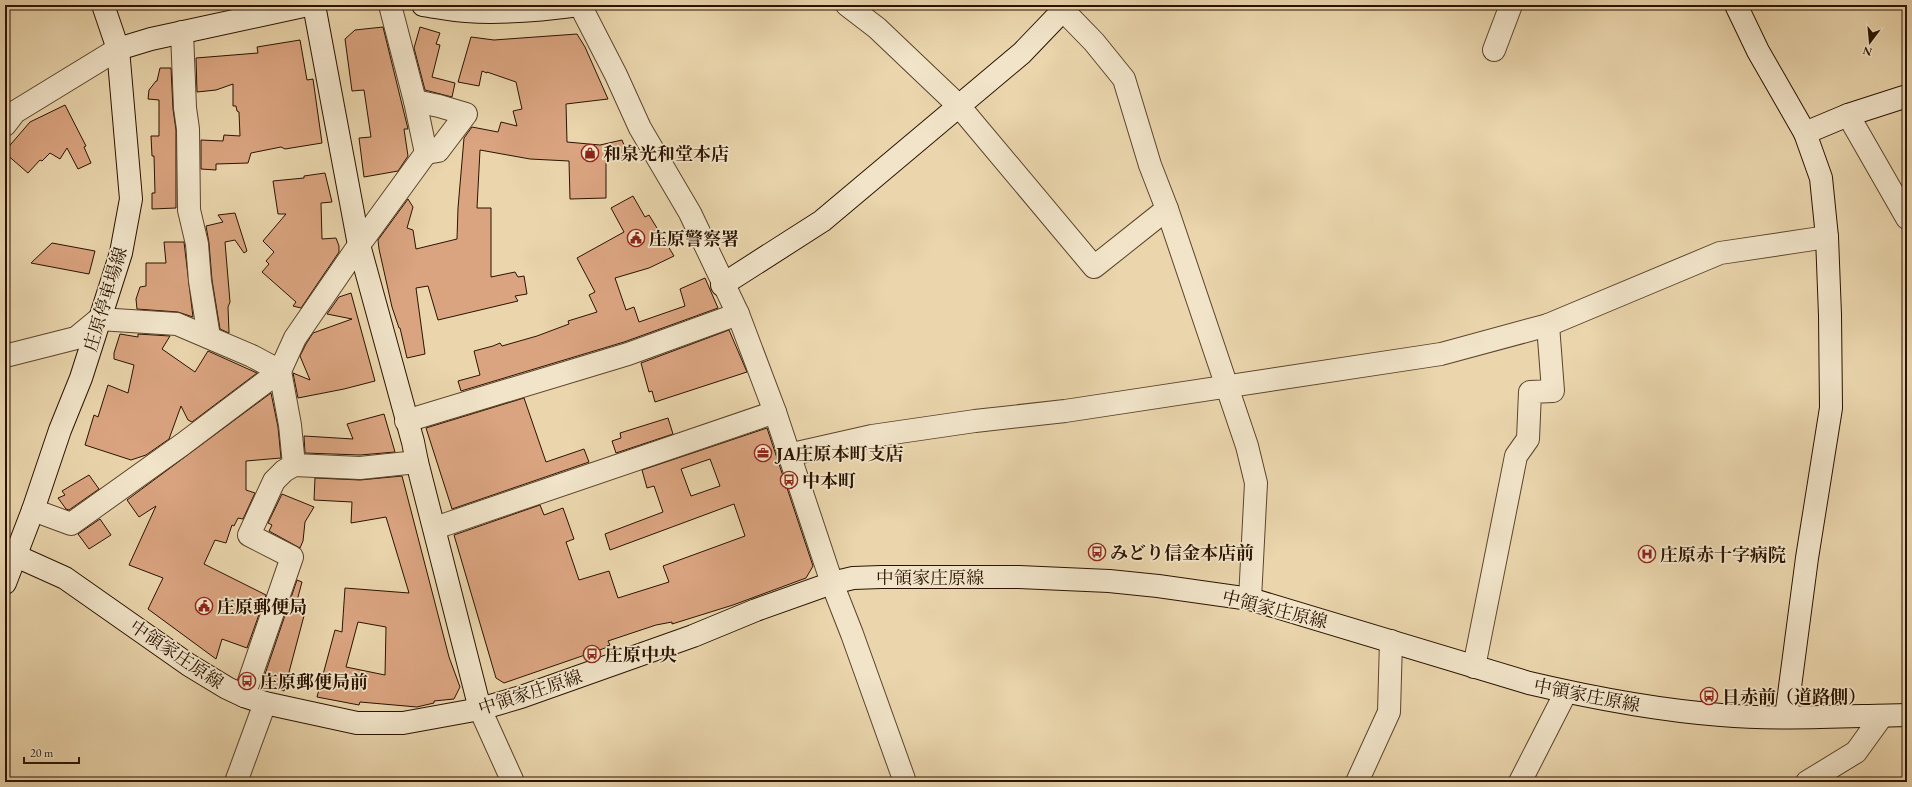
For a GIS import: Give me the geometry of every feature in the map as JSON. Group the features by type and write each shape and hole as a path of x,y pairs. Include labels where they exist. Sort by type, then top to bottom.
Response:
{"street":[{"name":"庄原停車場線","path":"5,583 10,553 33,510 60,430 81,378 121,253 130,199 118,49 103,5"},
{"path":"8,117 118,49 151,39 308,5"},
{"path":"314,5 359,245 413,442 480,709 513,782"},
{"path":"390,5 416,101 426,153"},
{"path":"423,5 534,11 580,5 616,75 640,128 690,213 722,285 738,314 775,412 788,455 817,534 832,583 852,634 905,782"},
{"path":"847,5 877,28 959,106 1094,266 1167,209"},
{"path":"1494,50 1511,5"},
{"path":"1736,5 1758,51 1805,133 1821,178 1827,237 1831,408 1807,558 1786,717"},
{"path":"722,285 822,221 1022,52 1063,7 1124,79 1150,165 1167,209 1247,446 1256,483 1250,599"},
{"path":"182,32 185,108 188,129 189,210 197,244 200,281 209,337"},
{"path":"1805,133 1848,115 1907,96"},
{"path":"33,510 71,524 183,444 280,371 296,338 359,245 426,153 438,151 466,114 416,101"},
{"path":"1848,115 1907,218"},
{"path":"788,455 878,435 975,421 1065,411 1442,354 1548,325 1720,253 1827,237"},
{"path":"406,421 628,354 738,314"},
{"path":"5,356 76,338 99,319 177,324 252,356 280,371"},
{"path":"1474,667 1516,456 1528,439 1530,392 1553,391 1548,325"},
{"path":"280,371 290,425 294,465"},
{"path":"435,528 775,412"},
{"path":"244,696 292,557 249,535 274,481 284,471 294,465 360,468 417,462"},
{"name":"中領家庄原線","path":"10,553 65,578 216,683 244,696 265,703 357,723 403,723 480,709 521,698 832,583 853,578 881,577 1019,577 1109,581 1250,599 1474,667 1566,692 1662,710 1723,716 1786,717 1907,715"},
{"path":"1357,782 1389,712 1391,641"},
{"path":"1520,782 1566,692"},
{"path":"236,782 265,703"},
{"path":"1807,782 1856,752 1882,716"}],"building":[{"path":"383,27 408,129 404,129 408,156 398,171 364,177 359,138 371,137 364,90 352,91 345,39 355,30"},
{"path":"420,27 440,33 436,44 440,45 432,77 455,83 452,97 425,90 414,48"},
{"path":"577,34 585,47 608,99 566,104 567,142 600,145 622,140 629,157 606,161 606,198 570,199 569,161 530,159 480,150 477,208 491,208 491,277 515,272 518,277 524,276 527,294 515,296 518,301 438,320 428,286 416,288 425,354 407,358 400,328 392,307 378,240 408,199 413,207 407,228 413,230 416,249 457,239 464,138 472,127 498,132 501,122 517,126 513,111 522,109 516,82 482,71 479,86 458,82 471,37 494,40"},
{"path":"300,40 307,80 313,79 322,143 285,149 281,147 251,153 248,163 216,164 216,170 201,169 201,140 223,141 224,135 240,136 239,112 237,111 236,106 233,106 233,84 216,90 197,92 196,58 258,53 257,47"},
{"path":"160,68 171,68 173,109 176,130 176,208 152,209 152,193 155,193 154,156 152,156 151,136 159,136 159,100 148,99 149,90 157,81"},
{"path":"65,105 86,146 84,147 91,163 78,169 67,148 60,159 50,153 42,161 40,160 28,173 5,153 5,151 30,122"},
{"path":"325,173 332,202 321,203 322,239 336,238 339,246 339,252 301,308 293,306 296,302 262,272 269,264 266,261 274,252 263,241 286,214 278,214 273,181 304,178 304,176"},
{"path":"633,196 645,217 649,215 674,256 649,268 615,278 626,310 634,307 639,322 685,306 680,289 705,278 718,308 624,342 461,391 458,381 480,375 474,351 500,343 502,346 537,336 569,324 568,321 597,312 589,295 595,292 577,258 624,232 611,208"},
{"path":"235,213 247,251 244,253 235,240 225,242 230,302 228,307 229,333 220,329 212,280 206,226 223,222 218,215"},
{"path":"164,242 184,242 193,317 178,312 137,309 136,299 140,287 146,286 146,263 166,263"},
{"path":"52,243 95,251 89,274 31,263"},
{"path":"351,293 375,381 298,398 293,373 310,380 300,356 306,344 313,333 352,319 327,314 339,297"},
{"path":"729,330 747,372 655,402 652,391 649,392 641,363"},
{"path":"120,334 138,337 138,334 170,336 162,349 195,372 208,351 257,373 192,422 188,420 181,406 169,439 146,455 131,460 85,445 94,415 98,417 108,385 128,393 134,365 114,359 114,353"},
{"path":"271,393 278,427 281,458 246,461 246,490 255,493 243,519 238,518 234,526 232,525 226,543 215,540 204,564 266,595 247,648 222,639 216,659 148,609 163,578 129,565 156,506 139,517 127,500"},
{"path":"524,398 546,462 584,449 589,462 452,509 426,428"},
{"path":"384,414 395,452 360,455 305,453 304,436 353,439 347,424"},
{"path":"668,418 673,434 616,453 612,441 621,438 620,433"},
{"path":"767,428 813,566 806,578 733,605 672,624 672,622 656,625 608,641 610,645 607,646 608,647 504,683 496,678 454,535 540,505 544,515 563,508 574,539 566,542 579,580 609,571 618,598 669,582 663,566 745,536 734,504 610,550 605,534 663,512 654,486 647,488 642,470","holes":["710,459 720,486 691,496 681,469"]},
{"path":"89,475 99,489 69,510 66,509 58,498 65,495 62,491"},
{"path":"402,476 449,657 460,687 454,699 434,701 434,703 417,707 360,702 359,705 317,697 335,630 342,632 345,588 409,593 386,517 351,523 352,502 314,500 315,478 360,480","holes":["358,622 386,627 385,675 346,667"]},
{"path":"282,494 314,507 305,522 303,541 300,548 269,531 272,525 268,523"},
{"path":"100,519 111,535 89,549 78,534"},
{"path":"297,580 302,582 295,608 305,612 284,691 262,683"}],"place":[{"name":"和泉光和堂本店","path":"590,153"},
{"name":"庄原警察署","path":"636,238"},
{"name":"JA庄原本町支店","path":"763,453"},
{"name":"中本町","path":"789,480"},
{"name":"みどり信金本店前","path":"1097,552"},
{"name":"庄原赤十字病院","path":"1647,554"},
{"name":"庄原郵便局","path":"204,606"},
{"name":"庄原中央","path":"592,654"},
{"name":"庄原郵便局前","path":"247,681"},
{"name":"日赤前（道路側）","path":"1709,696"}]}
